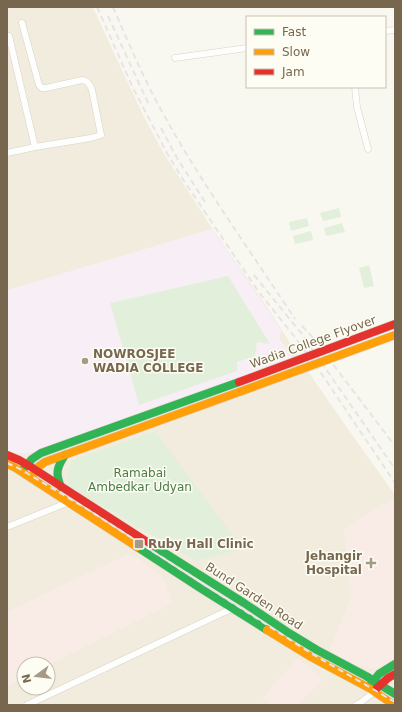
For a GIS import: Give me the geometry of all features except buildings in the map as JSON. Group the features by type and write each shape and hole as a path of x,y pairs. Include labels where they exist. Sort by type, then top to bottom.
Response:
{"main road":[{"name":"Wadia College Flyover","path":"26,464 32,458 41,453 395,324"},
{"name":"Wadia College Flyover","path":"65,455 395,335"},
{"name":"Bund Garden Road","path":"7,455 26,464 244,603 277,626 395,694"},
{"path":"32,479 38,467 45,462 65,455"},
{"path":"61,487 57,479 57,472 58,466 65,455"},
{"name":"Bund Garden Road","path":"7,464 22,472 311,657 371,690 394,705"},
{"path":"22,472 26,464"},
{"path":"371,690 377,683 383,671 395,664"},
{"path":"377,683 395,674"}],"street":[{"path":"7,153 101,135 92,90 86,81 82,80 46,88 42,88 38,85 22,23"},
{"path":"9,36 35,147"},
{"path":"175,58 246,48"},
{"path":"355,88 357,107 368,149"},
{"path":"7,527 68,502 73,495"},
{"path":"27,705 233,608"},
{"path":"356,705 371,690"}],"shaded area":[{"path":"7,7 93,7 144,117 164,154 210,225 271,313 309,373 395,495 395,672 355,705 7,705"},
{"path":"212,229 282,331 279,338 293,359 168,402 31,453 16,453 7,450 7,290"},
{"name":"Jehangir Hospital","path":"394,498 395,659 382,666 371,669 354,664 329,650 351,598 344,528"},
{"name":"Ruby Hall Clinic","path":"128,554 136,557 163,577 173,603 56,661 56,656 16,656 16,681 7,686 7,612"},
{"path":"298,658 323,680 296,705 269,705 262,698"},
{"path":"395,672 395,705 355,705"}],"green space":[{"path":"339,208 341,217 323,221 320,213"},
{"path":"307,218 309,226 291,231 289,222"},
{"path":"342,223 345,232 326,236 324,228"},
{"path":"311,231 313,240 295,244 293,236"},
{"path":"369,265 374,286 364,288 359,268"},
{"path":"228,276 270,344 257,342 255,356 237,362 237,371 139,405 110,303"},
{"name":"Ramabai Ambedkar Udyan","path":"155,431 243,549 196,561 67,485 71,461"}],"railway":[{"path":"97,7 133,88 168,155 182,178 258,291 319,370 395,483"},
{"path":"113,7 151,90 180,143 295,319"},
{"path":"108,16 149,105"},
{"path":"161,128 177,158 205,202"},
{"path":"254,275 301,333 395,469"},
{"path":"302,326 318,343 395,446"},
{"path":"7,463 20,469 87,509 309,652 395,702"}],"traffic: fast":[{"path":"24,468 32,459 41,453 239,382"},
{"path":"61,487 58,478 58,470 65,455"},
{"path":"152,545 289,633 395,694"},
{"path":"137,547 267,630"},
{"path":"371,684 379,674 395,664"}],"traffic: slow":[{"path":"242,391 395,335"},
{"path":"33,475 38,467 45,462 242,391"},
{"path":"7,464 14,467 137,547"},
{"path":"267,630 311,657 369,688 394,705"}],"traffic: jam":[{"path":"239,382 395,324"},
{"path":"7,455 31,467 152,545"},
{"path":"377,688 395,674"}],"place":[{"name":"NOWROSJEE WADIA COLLEGE","path":"85,361"},
{"name":"Ruby Hall Clinic","path":"139,544"},
{"name":"Jehangir Hospital","path":"371,563"}]}
